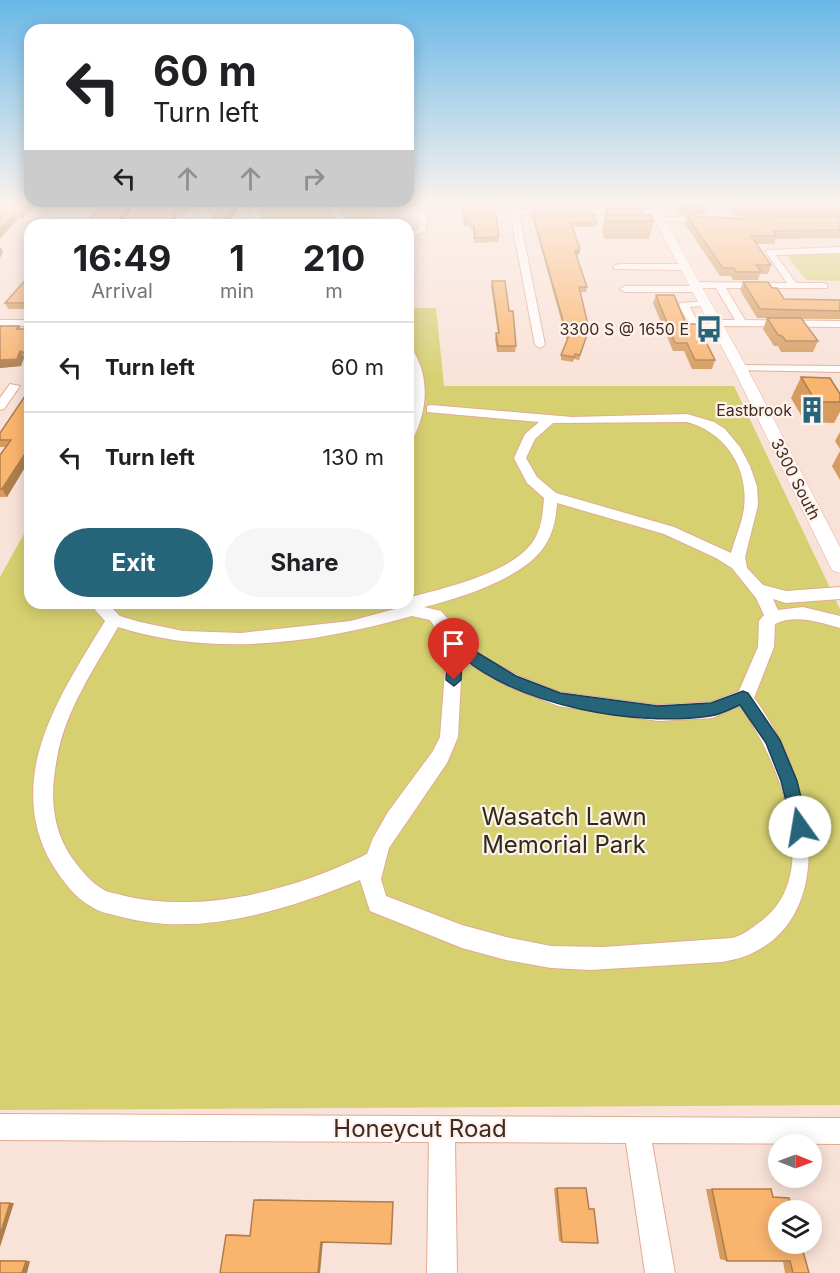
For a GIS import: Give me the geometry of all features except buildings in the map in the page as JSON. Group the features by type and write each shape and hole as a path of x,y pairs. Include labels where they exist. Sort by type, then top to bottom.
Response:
{"main road":[{"name":"3300 South","path":"682,261 740,368 840,566"}],"street":[{"path":"524,261 540,345"},
{"path":"777,261 793,285"},
{"path":"618,267 685,267"},
{"path":"719,285 742,323"},
{"path":"625,289 719,285 824,286"},
{"path":"0,322 24,323"},
{"path":"717,325 840,324"},
{"path":"414,362 419,372 418,402 414,416"},
{"path":"740,368 840,369"},
{"path":"819,369 829,384"},
{"path":"0,386 15,386 0,406"},
{"path":"431,409 550,419 628,421 687,418 705,423 722,433 735,448 750,492 747,524 737,564"},
{"path":"550,419 529,437 520,458 526,473 551,496 680,535 722,554 737,564 744,577 766,595 773,617"},
{"path":"414,602 430,601 489,578 535,549 547,529 551,496"},
{"path":"759,590 786,597 840,593"},
{"path":"414,604 435,615 447,629 455,645 475,661 511,680 558,699 658,712 712,710 746,696 766,647 766,621 773,617 794,612 819,615 840,622"},
{"path":"103,609 114,620 183,637 241,639 350,627 412,610 435,615"},
{"path":"114,620 75,683 57,721 46,765 43,810 52,844 70,873 99,900 148,913 200,912 258,903 359,870 375,861"},
{"path":"455,645 449,737 440,757 395,819 380,845 370,879 378,903 474,942 552,958 614,957 742,946 772,929 790,907 801,885 805,858 789,781 772,740 743,697"},
{"name":"Honeycut Road","path":"0,1127 840,1131"},
{"path":"442,1128 442,1273"},
{"path":"637,1131 660,1273"}],"green space":[{"path":"792,261 840,261 840,281 806,280"},
{"name":"Wasatch Lawn Memorial Park","path":"414,308 436,308 444,386 734,386 840,609 840,1105 0,1110 0,577 24,534 24,609 414,609"}],"place":[{"name":"3300 S @ 1650 E","path":"709,329"},
{"name":"Eastbrook","path":"812,410"}],"route":[{"path":"454,680 455,645 475,661 511,680 558,699 613,708 658,712 712,710 743,697 758,715 772,740 789,781 800,827"}]}
